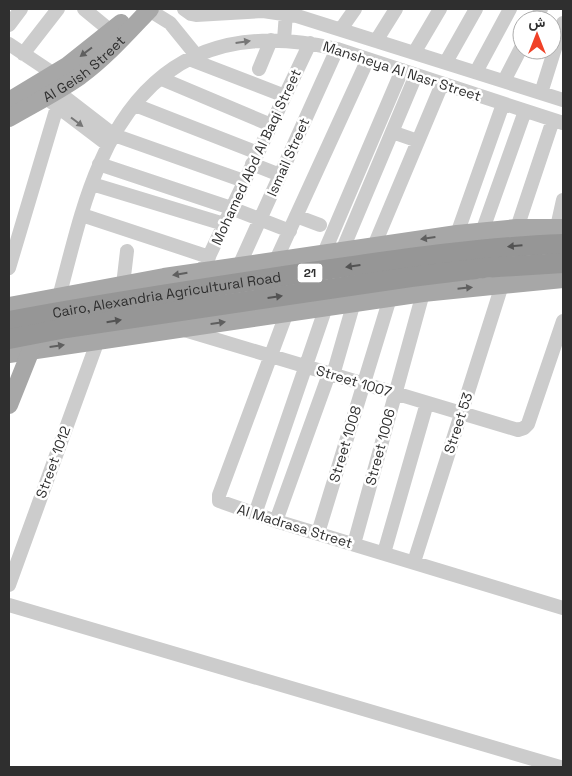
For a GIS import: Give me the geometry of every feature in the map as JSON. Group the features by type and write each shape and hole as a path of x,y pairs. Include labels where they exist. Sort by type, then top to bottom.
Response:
{"highway":[{"name":"Cairo, Alexandria Agricultural Road","path":"9,321 178,292 395,260 511,247 561,233"},
{"name":"Cairo, Alexandria Agricultural Road","path":"9,339 61,312 484,268 563,263"}],"main road":[{"name":"Al Geish Street","path":"9,101 54,92 85,53 145,9"},
{"name":"Al Geish Street","path":"9,118 54,92 95,64 145,9"},
{"path":"9,306 61,312 123,285 206,264 239,266 457,234 517,228 561,233"},
{"path":"9,354 354,302 502,284 563,279"},
{"path":"9,405 31,350"}],"street":[{"path":"9,25 21,9"},
{"path":"23,54 58,9"},
{"path":"84,9 112,32"},
{"path":"145,9 164,18 176,29 193,57 285,96"},
{"path":"341,29 355,9"},
{"path":"376,40 396,9"},
{"path":"414,53 440,9"},
{"path":"446,62 476,9"},
{"path":"476,72 510,9"},
{"path":"176,29 191,11"},
{"name":"Mansheya Al Nasr Street","path":"191,11 198,15 263,11 313,16 341,29 563,100"},
{"path":"259,69 278,40 285,12"},
{"name":"Mohamed Abd Al Baqi Street","path":"206,264 285,96 308,42 313,16"},
{"path":"541,93 563,23"},
{"name":"Mansheya Al Nasr Street","path":"61,312 82,215 92,184 111,140 135,105 162,78 193,57 219,46 278,40 308,42 337,49 558,122"},
{"path":"9,44 23,54 54,92 111,140 244,181"},
{"name":"Ismail Street","path":"239,266 337,49"},
{"path":"276,260 368,59"},
{"path":"504,81 515,60"},
{"path":"324,253 402,70"},
{"path":"342,250 416,75"},
{"path":"162,78 271,125"},
{"path":"374,246 442,84"},
{"path":"9,268 13,238 54,92"},
{"path":"457,234 503,104"},
{"path":"135,105 255,158 280,175"},
{"path":"482,232 524,111"},
{"path":"517,228 558,122"},
{"path":"392,132 418,141"},
{"path":"100,164 290,230"},
{"path":"92,184 224,224"},
{"path":"561,233 563,200"},
{"path":"82,215 206,264"},
{"path":"296,216 320,225"},
{"path":"123,285 127,251"},
{"name":"Street 53","path":"414,562 502,284"},
{"name":"Street 1006","path":"354,544 422,293"},
{"name":"Street 1008","path":"318,533 390,298"},
{"path":"276,521 331,374 354,302"},
{"path":"254,514 326,306"},
{"name":"Al Madrasa Street","path":"287,312 218,498 219,501 276,521 563,608"},
{"name":"Street 1007","path":"178,328 518,430 528,424 563,321"},
{"name":"Street 1012","path":"9,585 98,340"},
{"path":"384,553 428,403"},
{"path":"9,605 560,767"}]}
